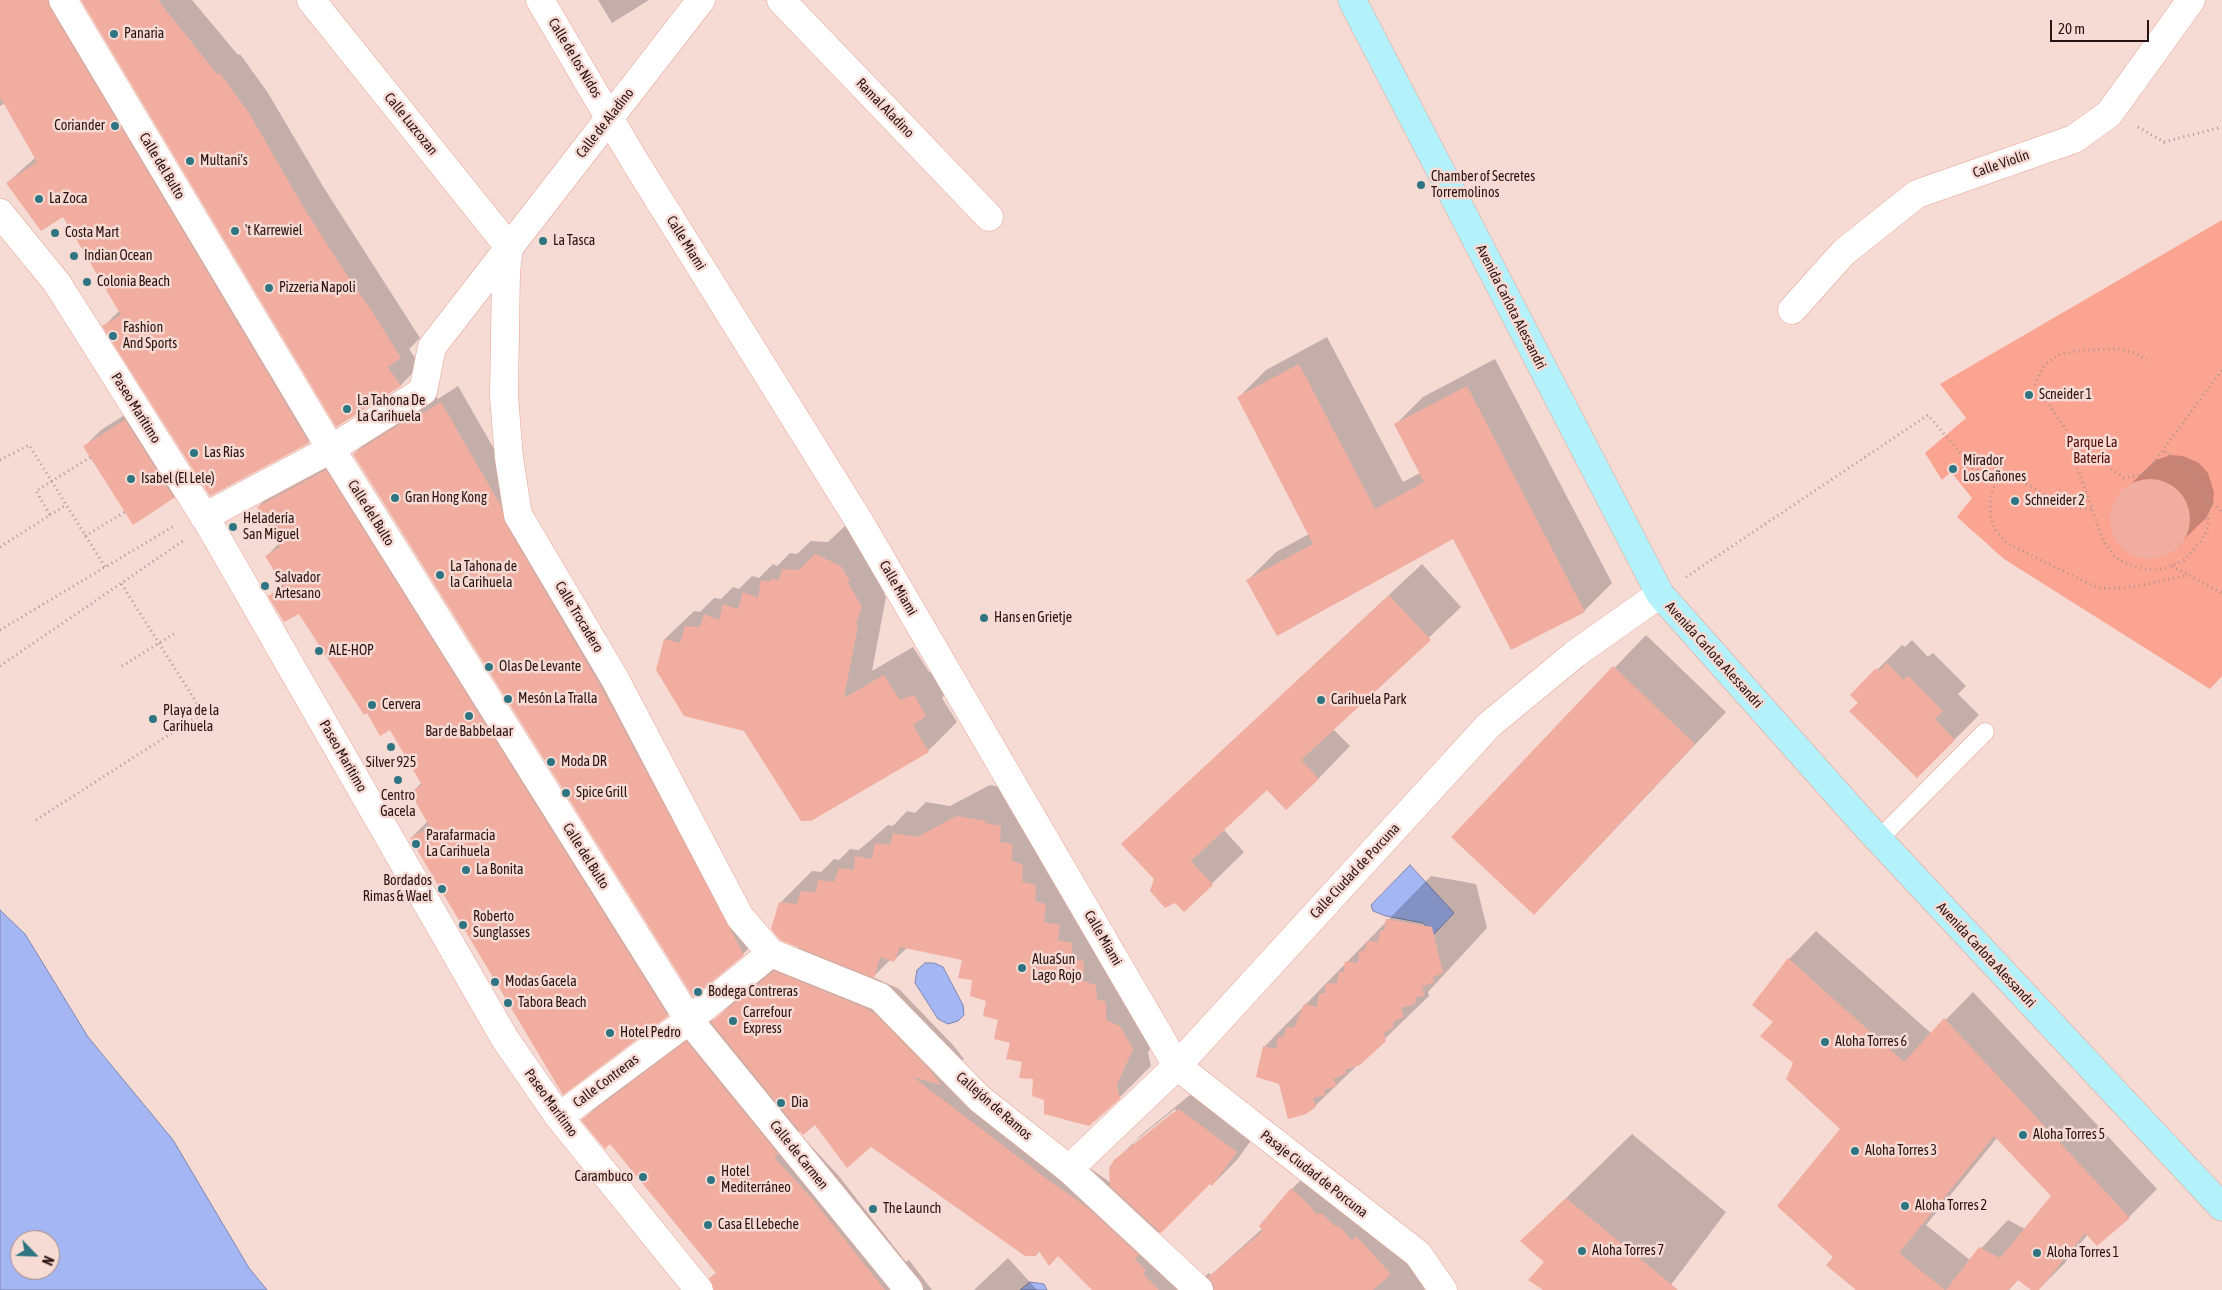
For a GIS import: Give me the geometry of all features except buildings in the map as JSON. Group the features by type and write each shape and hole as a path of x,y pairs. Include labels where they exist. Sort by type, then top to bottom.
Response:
{"main road":[{"name":"Avenida Carlota Alessandri","path":"1352,0 1660,594 1879,839 2222,1207"}],"street":[{"name":"Calle del Bulto","path":"63,0 332,449 689,1020"},
{"name":"Calle Luzcozan","path":"311,0 509,247"},
{"name":"Calle de los Nidos","path":"540,0 610,117"},
{"name":"Calle de Aladino","path":"204,517 332,449 423,391 432,347 701,0"},
{"name":"Ramal Aladino","path":"781,0 989,217"},
{"name":"Calle Violín","path":"1792,310 1844,252 1916,194 2074,139 2110,114 2191,0"},
{"name":"Calle Miami","path":"610,117 859,521 1176,1066"},
{"name":"Paseo Marítimo","path":"0,213 57,283 204,517 505,1038 559,1117 699,1290"},
{"name":"Calle Trocadero","path":"509,247 506,272 504,396 509,458 518,515 615,679 740,917 771,953"},
{"name":"Calle Ciudad de Porcuna","path":"1069,1169 1176,1066 1489,725 1575,654 1660,594"},
{"name":"Calle Contreras","path":"559,1117 689,1020 771,953"},
{"name":"Callejón de Ramos","path":"771,953 880,997 980,1099 1069,1169 1199,1290"},
{"name":"Calle de Carmen","path":"689,1020 908,1290"},
{"name":"Pasaje Ciudad de Porcuna","path":"1176,1066 1418,1254 1443,1290"}],"lane":[{"path":"1879,839 1985,732"}],"path":[{"path":"2134,124 2164,142 2222,127"},
{"path":"2147,360 2135,353 2118,349 2080,350 2058,355 2044,366 2035,384 2069,434 2095,458 2124,478 2144,474 2222,370"},
{"path":"1660,594 1928,415 1972,468 1999,478 2008,476 2023,482 2064,506 2090,509"},
{"path":"2069,434 2073,456 2090,509 2104,542 2115,557 2134,567 2144,569 2154,570 2172,566 2191,554 2201,541 2208,526 2208,501 2198,478 2190,469 2162,450"},
{"path":"0,460 28,445 105,568"},
{"path":"50,515 36,491 91,457"},
{"path":"1999,478 1993,489 1990,504 1991,520 1995,530 2008,544 2096,587 2137,586 2188,576"},
{"path":"2208,501 2220,510 2222,514"},
{"path":"0,547 66,505"},
{"path":"84,536 124,512"},
{"path":"0,630 105,568 204,517"},
{"path":"0,666 121,583 204,517"},
{"path":"2172,566 2222,593"},
{"path":"36,820 203,713 121,583"},
{"path":"122,666 177,632"}],"green space":[{"name":"Parque La Batería","path":"2222,220 2222,676 2210,689 2004,559 1957,517 1972,498 1951,472 1942,480 1925,453 1966,418 1940,384"}],"water":[{"path":"1410,865 1454,913 1434,934 1423,923 1386,916 1373,911 1371,905"},
{"path":"0,910 25,934 88,1037 173,1140 249,1268 267,1290 0,1290"},
{"path":"925,963 934,963 943,967 963,1005 964,1015 958,1021 948,1024 938,1019 915,983 917,970"},
{"path":"1030,1282 1044,1284 1047,1290 1020,1290"}],"place":[{"name":"Panaria","path":"114,34"},
{"name":"Coriander","path":"115,126"},
{"name":"Multani's","path":"190,161"},
{"name":"Chamber of Secretes Torremolinos","path":"1421,185"},
{"name":"La Zoca","path":"39,199"},
{"name":"'t Karrewiel","path":"235,231"},
{"name":"Costa Mart","path":"55,233"},
{"name":"La Tasca","path":"543,241"},
{"name":"Indian Ocean","path":"74,256"},
{"name":"Colonia Beach","path":"87,282"},
{"name":"Pizzeria Napoli","path":"269,288"},
{"name":"Fashion And Sports","path":"113,336"},
{"name":"Scneider 1","path":"2029,395"},
{"name":"La Tahona De La Carihuela","path":"347,409"},
{"name":"Las Rías","path":"194,453"},
{"name":"Mirador Los Cañones","path":"1953,469"},
{"name":"Isabel (El Lele)","path":"131,479"},
{"name":"Gran Hong Kong","path":"395,498"},
{"name":"Schneider 2","path":"2015,501"},
{"name":"Heladería San Miguel","path":"233,527"},
{"name":"La Tahona de la Carihuela","path":"440,575"},
{"name":"Salvador Artesano","path":"265,586"},
{"name":"Hans en Grietje","path":"984,618"},
{"name":"ALE-HOP","path":"319,651"},
{"name":"Olas De Levante","path":"489,667"},
{"name":"Mesón La Tralla","path":"508,699"},
{"name":"Carihuela Park","path":"1321,700"},
{"name":"Cervera","path":"372,705"},
{"name":"Bar de Babbelaar","path":"469,716"},
{"name":"Playa de la Carihuela","path":"153,719"},
{"name":"Silver 925","path":"391,747"},
{"name":"Moda DR","path":"551,762"},
{"name":"Centro Gacela","path":"398,780"},
{"name":"Spice Grill","path":"566,793"},
{"name":"Parafarmacia La Carihuela","path":"416,844"},
{"name":"La Bonita","path":"466,870"},
{"name":"Bordados Rimas & Wael","path":"442,889"},
{"name":"Roberto Sunglasses","path":"463,925"},
{"name":"AluaSun Lago Rojo","path":"1022,968"},
{"name":"Modas Gacela","path":"495,982"},
{"name":"Bodega Contreras","path":"698,992"},
{"name":"Tabora Beach","path":"508,1003"},
{"name":"Carrefour Express","path":"733,1021"},
{"name":"Hotel Pedro","path":"610,1033"},
{"name":"Aloha Torres 6","path":"1825,1042"},
{"name":"Dia","path":"781,1103"},
{"name":"Aloha Torres 5","path":"2023,1135"},
{"name":"Aloha Torres 3","path":"1855,1151"},
{"name":"Carambuco","path":"643,1177"},
{"name":"Hotel Mediterráneo","path":"711,1180"},
{"name":"Aloha Torres 2","path":"1905,1206"},
{"name":"The Launch","path":"873,1209"},
{"name":"Casa El Lebeche","path":"708,1225"},
{"name":"Aloha Torres 7","path":"1582,1251"},
{"name":"Aloha Torres 1","path":"2037,1253"}]}
